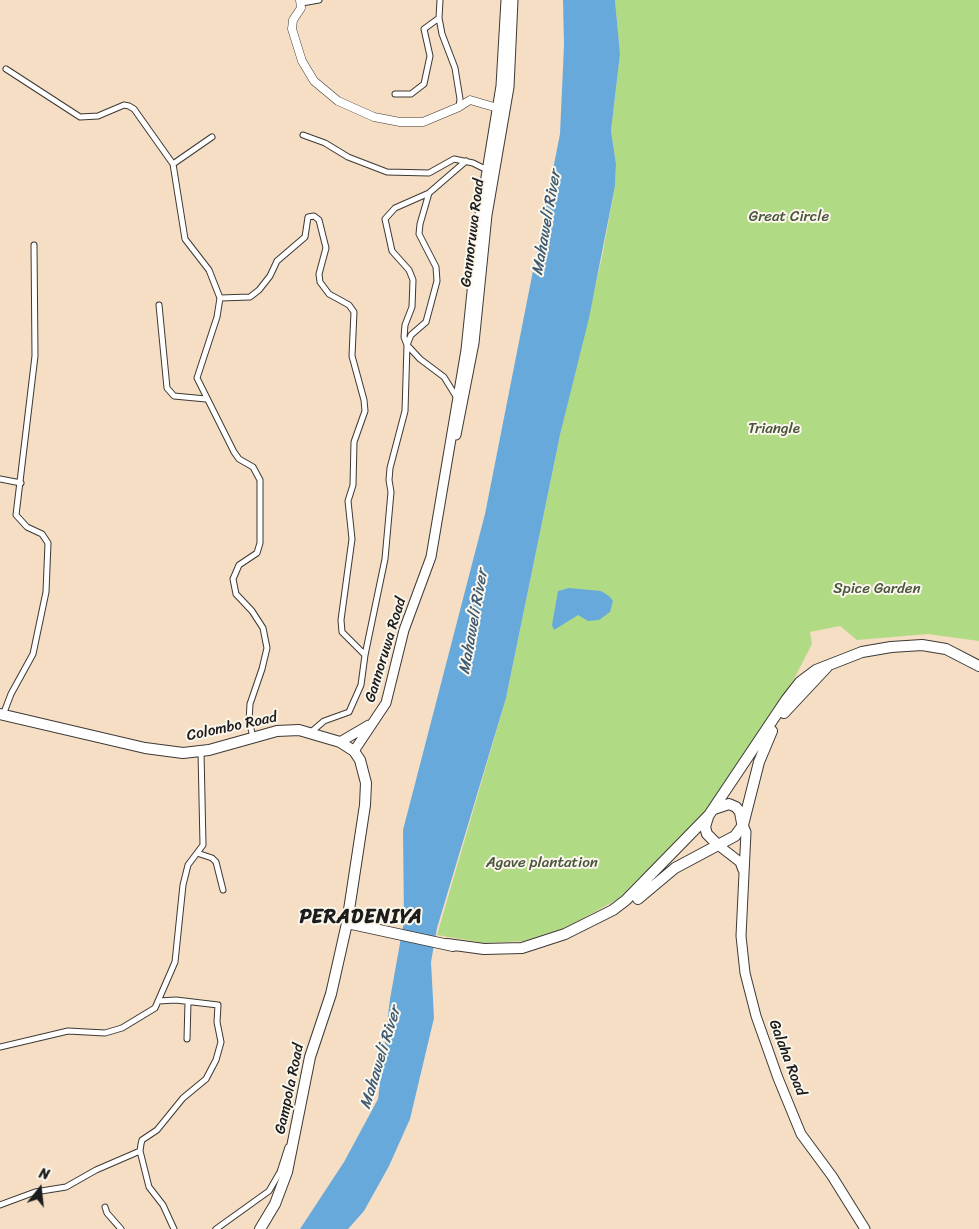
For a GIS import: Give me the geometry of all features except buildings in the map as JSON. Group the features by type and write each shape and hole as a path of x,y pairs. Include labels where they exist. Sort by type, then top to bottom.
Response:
{"highway":[{"path":"448,944 484,949 522,948 551,940 613,910 638,890 711,812 760,737 800,682 816,670 862,652 891,647 922,645 946,649 979,666"},
{"path":"354,751 364,771 366,789 347,923 448,944 484,954 522,954 554,945 602,924 626,908 675,868 734,836 742,825 766,742 782,716 827,667"},
{"name":"Colombo Road","path":"2,715 156,750 202,752 252,737 284,730 310,733 340,742 354,751"},
{"path":"718,845 707,834 705,827 711,812 729,804 736,807 740,812 742,825"},
{"name":"Gampola Road","path":"260,1229 280,1193 296,1137 310,1057 331,994 347,923"}],"main road":[{"name":"Gannoruwa Road","path":"448,466 449,441 481,240 487,215 502,109 506,0"},
{"name":"Gannoruwa Road","path":"354,751 386,703 404,630 430,557 448,466 454,449 474,342 487,171 510,68 513,0"},
{"name":"Gannoruwa Road","path":"340,742 374,722"},
{"name":"Galaha Road","path":"742,825 746,832 741,936 745,973 756,1016 778,1078 801,1134 832,1176 865,1229"},
{"path":"718,845 740,862 745,877"}],"street":[{"path":"319,0 301,2 293,20 292,29 302,61 314,81 338,102 374,117 400,122 423,122 459,107 470,100 502,109"},
{"path":"440,0 439,18 442,34 456,68 460,99 459,107"},
{"path":"395,94 411,94 424,84 430,56 424,29 439,18"},
{"path":"6,69 80,117 98,116 124,106 129,106 134,109 173,164 184,239 210,270 220,298 217,317 197,372 197,378 234,452 239,458 253,466 260,480 260,543 257,554 239,565 233,578 236,594 252,611 263,628 267,648 250,704 249,721 252,737"},
{"path":"302,135 325,143 348,157 387,172 429,173 454,159 466,161 487,171"},
{"path":"173,164 212,137"},
{"path":"457,399 444,377 420,359 407,345 404,337 405,325 412,307 413,280 409,270 392,251 386,219 395,208 429,193 466,161"},
{"path":"310,733 324,721 349,712 361,685 365,655 385,559 391,492 390,468 405,411 407,345 411,335 426,322 437,281 436,267 419,234 429,193"},
{"path":"220,298 250,297 270,276 277,261 305,237 308,217 314,216 319,220 326,248 319,274 320,282 329,294 348,305 354,312 352,356 364,400 365,411 354,442 353,486 348,501 352,540 341,620 342,632 365,655"},
{"path":"2,715 33,654 46,592 48,543 42,534 26,527 16,515 35,356 34,245"},
{"path":"159,305 167,388 174,396 206,399"},
{"path":"0,479 21,483"},
{"path":"0,1047 68,1031 105,1033 122,1028 151,1012 158,1001 175,962 183,885 188,865 203,846 202,752"},
{"path":"197,853 212,858 216,862 223,890"},
{"path":"158,1001 218,1005 217,1022 221,1042 216,1060 206,1079 183,1098 157,1130 142,1140 140,1151 149,1187 163,1205 174,1229"},
{"path":"187,1039 188,1002"},
{"path":"216,1229 269,1192 280,1172 287,1150 296,1137"},
{"path":"0,1205 35,1192 66,1187 96,1170 140,1151"},
{"path":"105,1207 107,1213 122,1229"}],"green space":[{"name":"Triangle","path":"615,0 979,0 979,641 928,634 857,640 840,626 810,632 812,644 794,679 707,811 618,899 567,927 524,941 484,943 437,935 506,698 560,435 602,257 615,186 616,164 611,131 620,54"}],"water":[{"name":"Mahaweli River","path":"563,0 615,0 620,54 611,131 616,164 615,186 589,318 560,435 506,698 437,928 431,962 434,1018 410,1119 389,1166 364,1211 348,1229 300,1229 344,1162 378,1099 390,999 404,921 403,830 485,514 560,134 564,45"},
{"path":"569,588 601,591 613,601 610,612 599,620 588,621 578,615 554,630 552,625 558,591"}],"district":[{"name":"PERADENIYA","path":"361,918"}],"park label":[{"name":"Great Circle","path":"789,217"},
{"name":"Spice Garden","path":"877,589"},
{"name":"Agave plantation","path":"542,863"}]}
